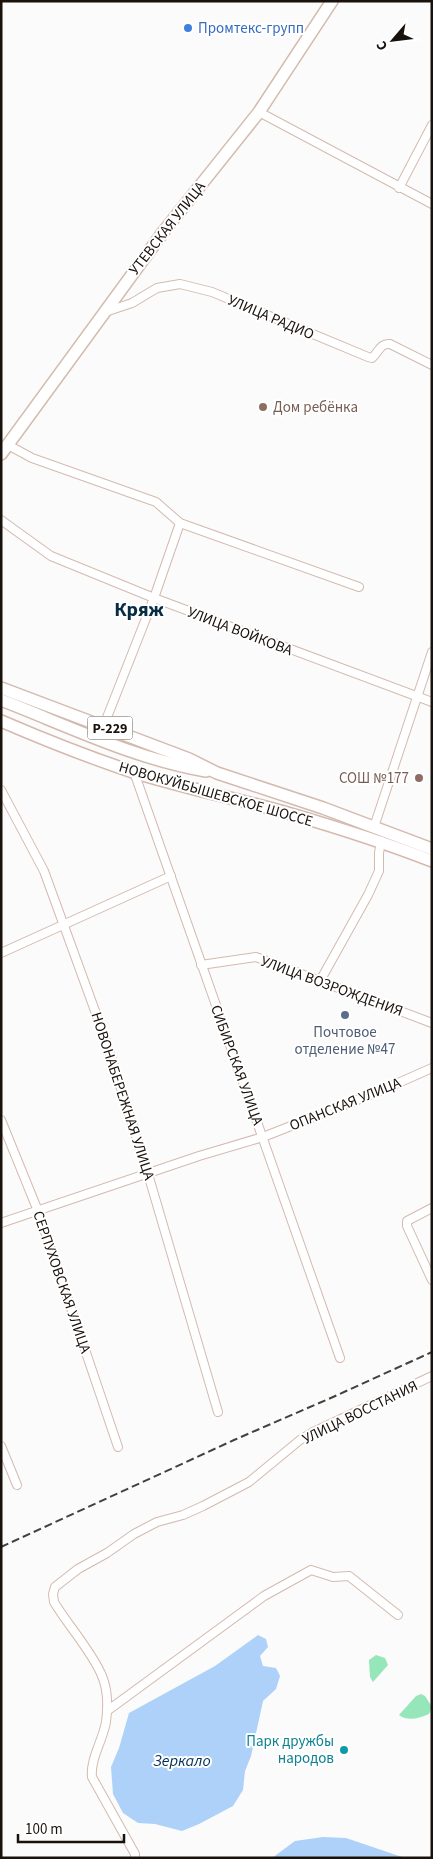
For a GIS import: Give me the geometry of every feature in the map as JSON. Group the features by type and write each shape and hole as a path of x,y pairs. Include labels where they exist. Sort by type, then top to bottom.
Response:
{"main road":[{"name":"УТЕВСКАЯ УЛИЦА","path":"5,449 103,312 164,231 259,112 296,53 332,1"},
{"name":"НОВОКУЙБЫШЕВСКОЕ ШОССЕ","path":"1,688 190,759 217,773"},
{"name":"НОВОКУЙБЫШЕВСКОЕ ШОССЕ","path":"1,700 131,751 185,767 217,773 432,849"},
{"name":"НОВОКУЙБЫШЕВСКОЕ ШОССЕ","path":"1,721 61,747 134,772 290,814 381,841 432,861"}],"street":[{"path":"259,112 432,204"},
{"path":"399,188 432,125"},
{"name":"УЛИЦА РАДИО","path":"103,312 132,303 157,288 180,284 212,292 368,357 372,358 381,346 390,344 432,364"},
{"path":"5,449 156,502 180,523 359,587"},
{"name":"УЛИЦА ВОЙКОВА","path":"1,520 47,555 154,598 432,702"},
{"path":"104,726 154,598 180,523"},
{"path":"374,827 432,652"},
{"name":"СИБИРСКАЯ УЛИЦА","path":"134,772 340,1358"},
{"name":"НОВОНАБЕРЕЖНАЯ УЛИЦА","path":"1,790 44,871 106,1041 148,1174 218,1412"},
{"path":"320,981 368,895 379,871 381,841"},
{"path":"1,953 171,876"},
{"name":"УЛИЦА ВОЗРОЖДЕНИЯ","path":"201,965 256,958 432,1023"},
{"name":"ОПАНСКАЯ УЛИЦА","path":"1,1224 199,1156 263,1137 380,1091 432,1068"},
{"name":"СЕРПУХОВСКАЯ УЛИЦА","path":"1,1120 38,1210 118,1447"},
{"path":"432,1208 407,1221 407,1226 432,1280"},
{"name":"УЛИЦА ВОССТАНИЯ","path":"135,1856 92,1778 91,1770 104,1731 107,1711 106,1690 102,1675 54,1602 53,1594 55,1587 78,1569 107,1553 134,1534 157,1522 183,1516 249,1482 300,1440 313,1432 432,1376"},
{"path":"1,1446 17,1485"},
{"path":"107,1711 264,1596 311,1570 333,1577 349,1576 398,1615"}],"green space":[{"path":"376,1655 385,1658 388,1665 373,1682 370,1677 369,1660"},
{"path":"421,1694 425,1696 432,1707 429,1714 410,1719 399,1715 416,1696"}],"water":[{"name":"Зеркало","path":"258,1635 266,1639 268,1647 260,1656 263,1666 276,1668 280,1676 276,1689 263,1701 251,1756 245,1771 243,1790 233,1806 182,1831 155,1824 138,1823 123,1813 113,1794 111,1767 119,1748 129,1713 215,1666"},
{"path":"323,1837 346,1838 405,1858 272,1858 295,1841"}],"railway":[{"path":"1,1547 432,1352"}],"place":[{"name":"Промтекс-групп","path":"188,28"},
{"name":"Дом ребёнка","path":"263,407"},
{"name":"СОШ №177","path":"419,778"},
{"name":"Почтовое отделение №47","path":"345,1015"},
{"name":"Парк дружбы народов","path":"344,1750"}],"district":[{"name":"Кряж","path":"139,609"}]}
